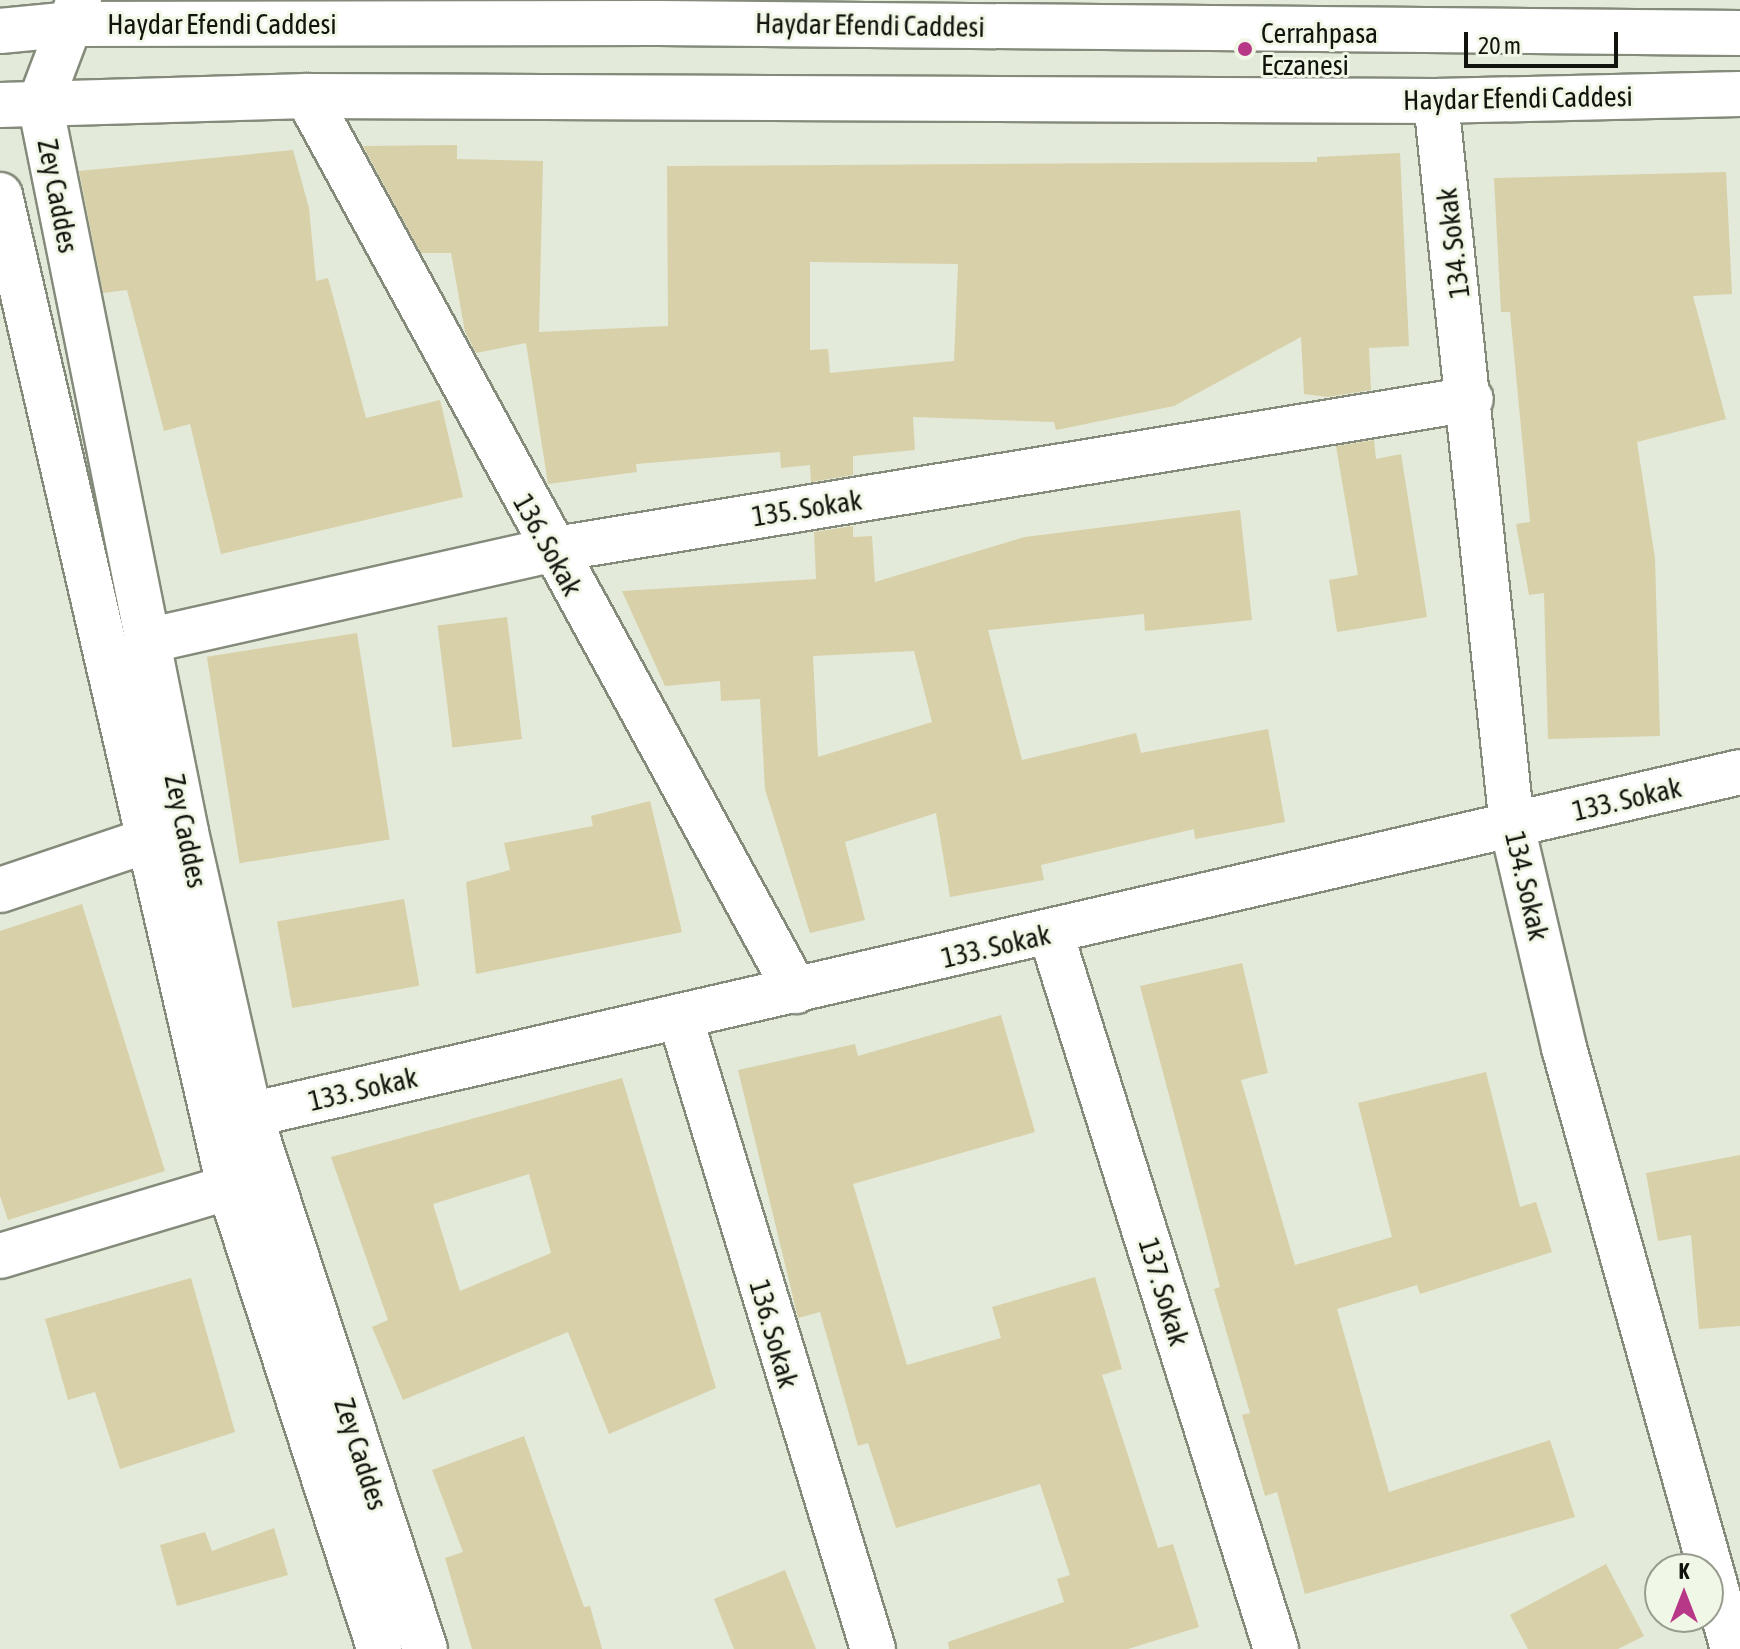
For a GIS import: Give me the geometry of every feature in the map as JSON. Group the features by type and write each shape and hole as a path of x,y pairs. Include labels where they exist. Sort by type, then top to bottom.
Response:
{"street":[{"path":"0,19 5,0"},
{"name":"Haydar Efendi Caddesi","path":"0,31 76,12 675,11 1385,14 1740,33"},
{"name":"Zey Caddes","path":"76,12 20,104 147,641 250,1115 249,1181 425,1649"},
{"name":"Haydar Efendi Caddesi","path":"20,104 307,96 1436,101 1740,94"},
{"name":"136. Sokak","path":"307,96 550,550 796,991"},
{"name":"134. Sokak","path":"1436,101 1471,399 1512,826 1564,1048 1730,1648"},
{"name":"Zey Caddes","path":"0,195 146,841 249,1181 379,1649"},
{"name":"135. Sokak","path":"147,641 550,550 1471,399"},
{"name":"133. Sokak","path":"250,1115 1051,934 1740,772"},
{"path":"0,890 146,841"},
{"name":"137. Sokak","path":"1051,934 1276,1649"},
{"name":"136. Sokak","path":"680,1017 873,1649"},
{"path":"0,1256 249,1181"}],"building":[{"path":"457,145 457,159 543,161 539,332 668,326 667,166 1317,162 1317,157 1400,153 1409,346 1369,348 1371,390 1328,397 1304,394 1301,337 1174,406 1056,430 1054,422 913,417 915,450 853,456 853,475 811,482 810,465 781,468 780,452 636,464 637,472 548,484 526,343 476,353 465,332 451,253 421,253 363,146","holes":["810,262 958,264 954,361 830,373 828,349 810,350"]},
{"path":"293,150 309,208 316,281 328,278 366,418 440,400 463,497 221,554 190,424 164,431 127,290 103,293 79,171"},
{"path":"1726,172 1732,294 1693,296 1726,419 1637,442 1655,558 1660,736 1548,739 1544,593 1529,595 1516,524 1530,522 1510,312 1501,312 1494,178"},
{"path":"1374,440 1376,459 1401,454 1427,617 1337,632 1329,580 1358,575 1336,446"},
{"path":"1240,510 1252,620 1145,631 1144,614 988,630 1022,760 1136,733 1141,753 1268,729 1285,822 1195,839 1194,829 1041,865 1044,880 950,897 936,813 845,842 865,920 810,933 765,789 760,699 721,701 720,681 665,686 622,591 816,579 814,532 853,526 853,537 872,536 875,582 1025,537","holes":["914,651 932,722 818,757 813,656"]},
{"path":"507,617 522,739 453,748 438,626"},
{"path":"357,633 390,839 240,863 207,657"},
{"path":"650,801 682,932 476,974 466,882 510,870 504,843 593,826 591,816"},
{"path":"404,899 419,986 292,1008 277,921"},
{"path":"82,904 165,1171 8,1220 0,1196 0,931"},
{"path":"1242,963 1268,1073 1241,1080 1295,1265 1392,1237 1358,1103 1486,1072 1520,1207 1536,1202 1552,1252 1420,1294 1417,1285 1337,1309 1389,1492 1550,1440 1575,1517 1305,1594 1277,1492 1265,1496 1242,1415 1250,1413 1214,1289 1220,1287 1140,986"},
{"path":"1001,1015 1035,1132 853,1184 907,1365 1001,1338 992,1307 1095,1277 1122,1369 1102,1375 1158,1548 1173,1544 1199,1627 1128,1649 949,1649 948,1642 1064,1602 1057,1579 1070,1575 1040,1484 896,1528 868,1443 858,1446 820,1312 798,1318 738,1070 855,1044 858,1056"},
{"path":"622,1078 716,1388 609,1434 568,1332 403,1400 372,1327 388,1320 331,1157","holes":["529,1174 551,1253 460,1291 433,1204"]},
{"path":"1740,1155 1740,1326 1699,1329 1691,1235 1658,1241 1646,1173"},
{"path":"191,1278 235,1432 120,1469 95,1392 68,1400 45,1319"},
{"path":"524,1436 584,1607 590,1606 602,1649 472,1649 445,1558 463,1552 432,1470"},
{"path":"274,1528 288,1575 177,1606 160,1545 205,1532 212,1551"},
{"path":"1606,1564 1644,1636 1618,1649 1528,1649 1510,1615"},
{"path":"785,1570 816,1649 734,1649 714,1599"}],"place":[{"name":"Cerrahpasa Eczanesi","path":"1245,49"}]}
